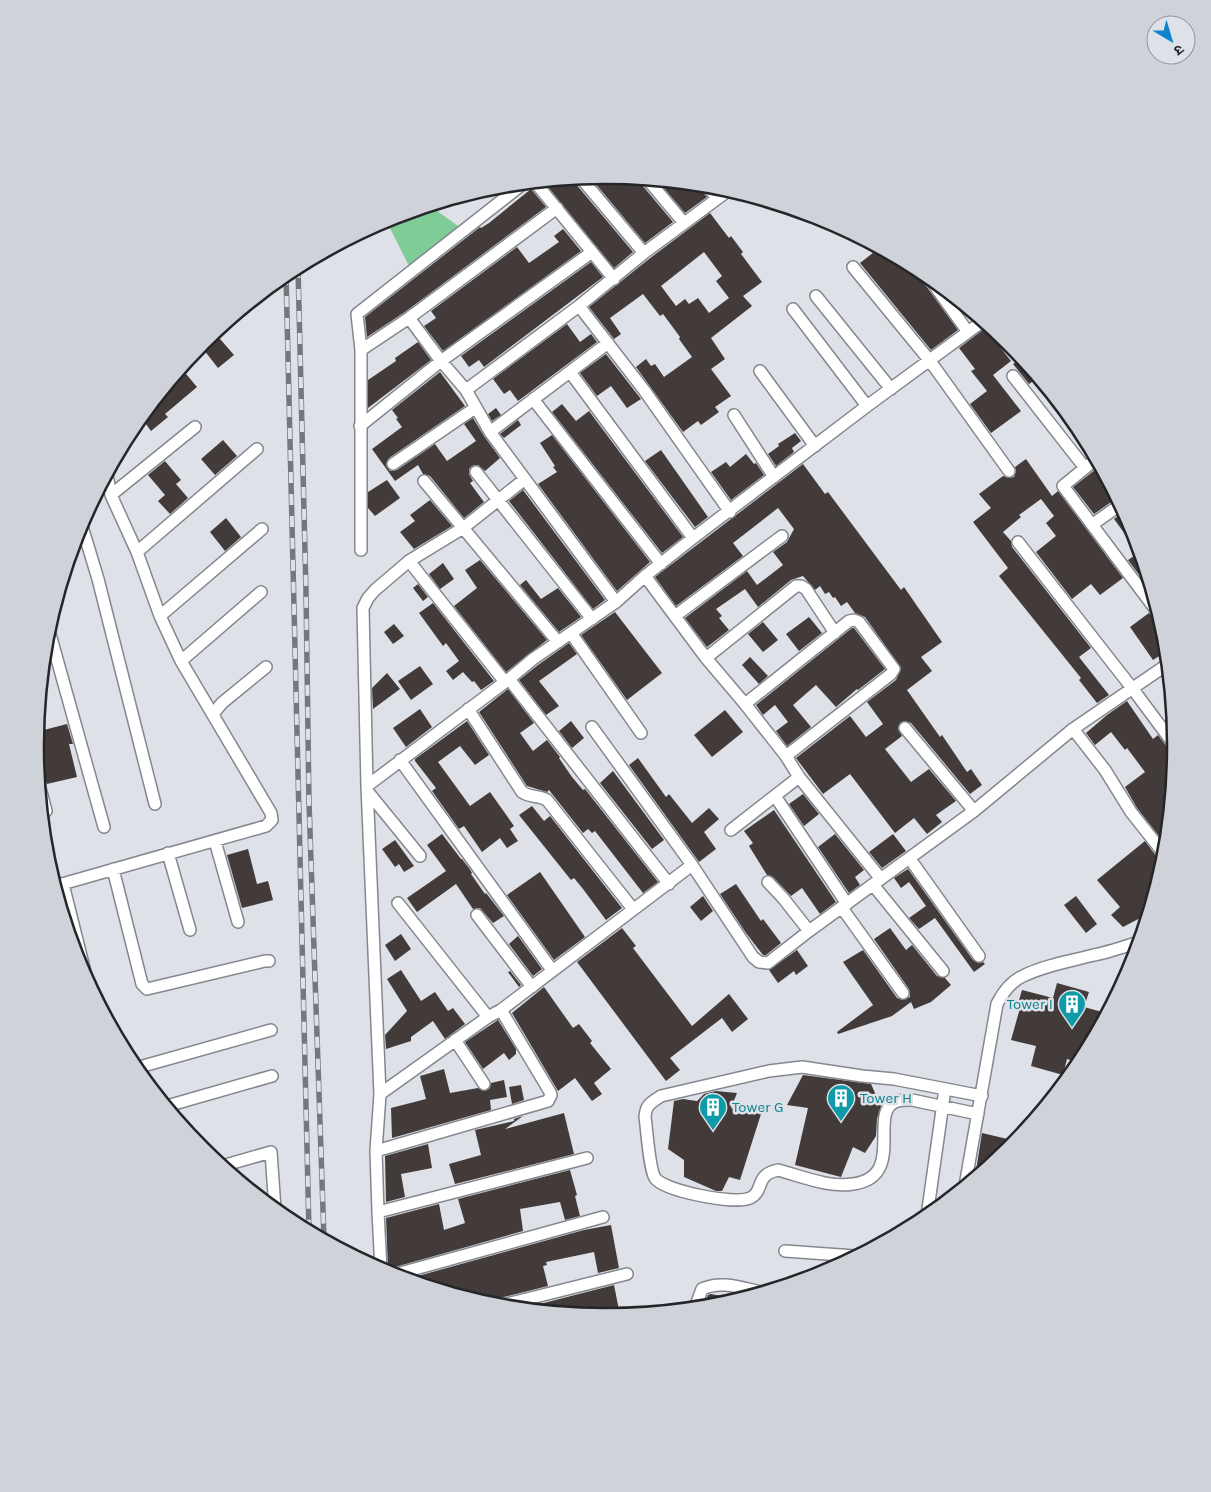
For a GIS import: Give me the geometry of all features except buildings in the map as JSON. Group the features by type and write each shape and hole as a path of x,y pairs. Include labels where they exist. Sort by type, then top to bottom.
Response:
{"street":[{"path":"586,185 644,254"},
{"path":"653,186 684,223"},
{"path":"540,188 614,279"},
{"path":"361,550 361,350 356,320 358,312 514,192"},
{"path":"714,195 717,198"},
{"path":"466,390 579,306 720,196"},
{"path":"361,350 409,318 557,208"},
{"path":"360,426 441,361 592,252"},
{"path":"853,267 930,360 1009,471"},
{"path":"816,296 891,389"},
{"path":"943,297 968,332"},
{"path":"579,306 644,390 730,512"},
{"path":"793,309 867,406"},
{"path":"409,318 441,361 466,390 490,432 616,602"},
{"path":"367,789 400,760 507,681 533,659 616,602 693,538 977,325"},
{"path":"490,432 608,343"},
{"path":"760,371 815,446"},
{"path":"570,372 693,538"},
{"path":"1013,376 1085,468"},
{"path":"533,399 661,564"},
{"path":"393,464 475,408"},
{"path":"734,415 774,477"},
{"path":"111,495 195,427"},
{"path":"137,552 257,449"},
{"path":"1091,463 1063,486 1147,598"},
{"path":"476,472 592,619"},
{"path":"381,1260 376,1151 380,1094 367,789 363,608 375,590 409,561 463,528 525,479"},
{"path":"424,481 558,642"},
{"path":"61,884 266,826 270,823 272,817 181,661 160,616 137,552 111,495 109,485"},
{"path":"1092,524 1114,509"},
{"path":"160,616 262,529"},
{"path":"675,616 782,536"},
{"path":"85,537 155,804"},
{"path":"1018,542 1167,735"},
{"path":"409,561 669,884"},
{"path":"645,576 706,658 786,756 799,777 943,972"},
{"path":"706,658 796,586 801,586 806,590 835,633"},
{"path":"181,661 261,592"},
{"path":"745,704 849,621 859,622 894,669 891,674 786,756"},
{"path":"571,634 641,733"},
{"path":"53,646 104,827"},
{"path":"213,714 222,703 266,667"},
{"path":"592,727 692,866 753,958 759,962 768,963 974,811 1073,728 1161,668"},
{"path":"468,709 522,792 528,796 547,800 633,909"},
{"path":"906,728 974,811"},
{"path":"1073,728 1105,770 1131,812 1158,846"},
{"path":"400,760 552,970"},
{"path":"731,830 799,777"},
{"path":"367,789 420,856"},
{"path":"775,796 844,906 903,993"},
{"path":"215,841 238,922"},
{"path":"168,853 190,930"},
{"path":"910,859 979,956"},
{"path":"380,1094 488,1017 501,1010 692,866"},
{"path":"113,869 142,984 147,989 269,961"},
{"path":"768,882 809,931"},
{"path":"398,903 488,1017"},
{"path":"477,914 532,987"},
{"path":"967,1176 997,1004 1002,993 1009,985 1023,976 1051,966 1130,945"},
{"path":"376,1151 545,1102 550,1098 550,1092 501,1010"},
{"path":"144,1066 271,1030"},
{"path":"455,1040 484,1084"},
{"path":"978,1114 902,1100 892,1103 888,1109 885,1121 882,1162 876,1173 866,1181 852,1185 828,1183 778,1170 763,1176 754,1194 750,1198 741,1200 698,1196 666,1185 655,1178 652,1171 646,1109 650,1103 661,1096 680,1090 769,1071 802,1067 894,1079 982,1096"},
{"path":"173,1104 272,1076"},
{"path":"928,1206 941,1106 945,1089"},
{"path":"230,1164 271,1152 272,1198"},
{"path":"378,1212 586,1158"},
{"path":"407,1271 603,1216"},
{"path":"785,1251 840,1256"},
{"path":"519,1301 626,1274"},
{"path":"698,1300 702,1289 710,1285 719,1284 748,1290"}],"green space":[{"path":"436,210 461,228 409,266 390,228"}],"railway":[{"path":"298,276 309,802 324,1231"},
{"path":"286,284 309,1222"}],"place":[{"name":"Tower I","path":"1072,1028"},
{"name":"Tower H","path":"841,1122"},
{"name":"Tower G","path":"713,1131"}]}
